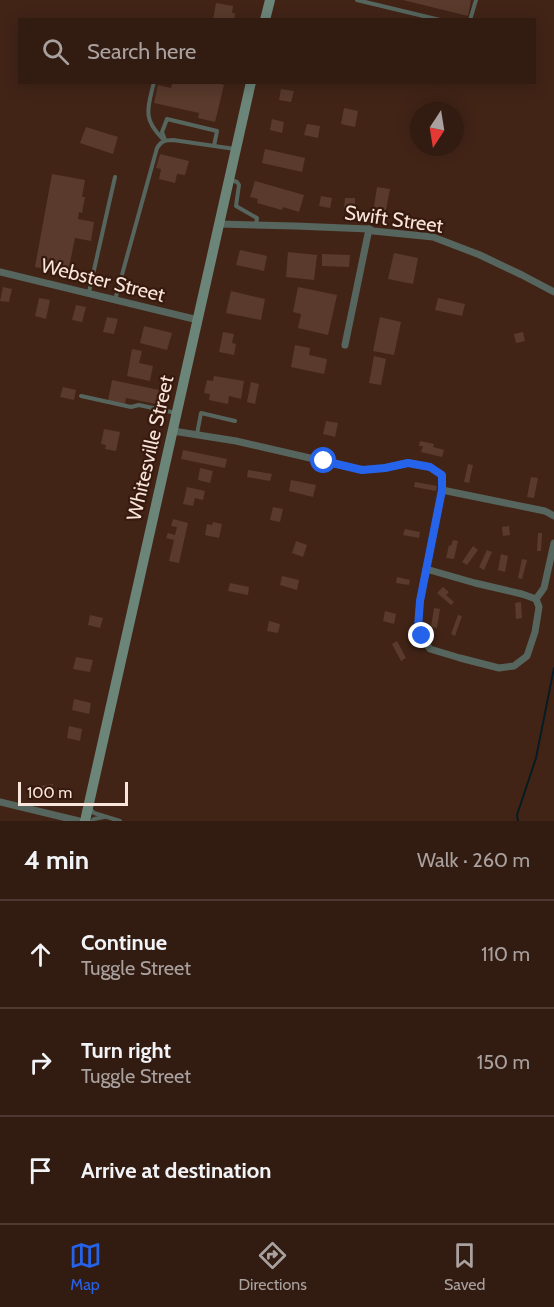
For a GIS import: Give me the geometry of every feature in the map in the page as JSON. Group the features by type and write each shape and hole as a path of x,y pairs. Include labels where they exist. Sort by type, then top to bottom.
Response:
{"main road":[{"path":"266,18 270,0"},
{"name":"Whitesville Street","path":"85,821 251,84"}],"street":[{"name":"Swift Street","path":"219,224 369,229 433,237 480,255 554,292"},
{"path":"345,345 369,229"},
{"name":"Webster Street","path":"0,272 198,320"},
{"path":"173,431 236,441 362,470 408,463 430,467 442,475 442,490 426,569 420,601 418,627 422,636 430,649 499,668 514,666 527,656 535,633 539,607 536,599 426,569"},
{"path":"442,490 544,511 554,516"},
{"path":"536,599 544,588 554,543"},
{"path":"0,802 79,821"}],"lane":[{"path":"357,0 381,3 433,18"},
{"path":"471,18 476,0"},
{"path":"154,84 148,118 153,129 165,140"},
{"path":"165,140 162,132 167,119 217,131 214,146"},
{"path":"115,300 160,143 173,140 236,149"},
{"path":"88,293 116,177"},
{"path":"229,180 239,185 236,206 257,218 256,225"},
{"path":"81,396 131,407 139,405 177,414"},
{"path":"196,435 201,413 235,421"},
{"path":"89,804 94,813 120,821"},
{"path":"92,821 105,817"}],"building":[{"path":"403,0 471,0 468,16"},
{"path":"216,3 233,6 234,18 213,18"},
{"path":"172,84 224,85 215,122 198,118 199,113 154,103 158,85 171,88"},
{"path":"281,89 294,91 291,102 279,100"},
{"path":"344,108 358,111 355,127 341,124"},
{"path":"272,119 284,122 282,133 270,130"},
{"path":"307,124 320,126 318,138 304,135"},
{"path":"86,127 118,137 113,154 80,143"},
{"path":"265,149 305,158 302,172 262,163"},
{"path":"160,154 189,161 185,175 177,174 175,183 159,179 161,169 156,168"},
{"path":"52,174 85,180 82,197 85,197 82,213 79,212 78,219 94,222 91,241 75,238 68,273 35,267"},
{"path":"255,181 304,195 299,212 257,203 258,199 250,197"},
{"path":"377,187 390,189 385,215 373,213"},
{"path":"321,196 332,198 330,208 319,206"},
{"path":"345,198 355,198 355,208 344,208"},
{"path":"240,250 267,256 264,271 236,265"},
{"path":"288,252 317,255 314,280 286,277"},
{"path":"394,253 418,258 413,284 388,279"},
{"path":"322,254 350,255 349,267 322,266"},
{"path":"3,287 12,289 9,302 0,301"},
{"path":"298,287 337,295 328,335 298,328 301,314 293,312"},
{"path":"231,291 265,299 261,320 226,313"},
{"path":"39,298 50,300 46,319 35,316"},
{"path":"438,298 465,304 462,316 435,310"},
{"path":"76,305 86,307 82,322 72,320"},
{"path":"107,317 118,319 114,334 103,332"},
{"path":"380,317 401,322 394,355 373,351"},
{"path":"144,326 172,333 167,350 140,343"},
{"path":"223,332 234,334 232,343 236,344 234,355 219,352"},
{"path":"523,332 525,341 516,343 514,334"},
{"path":"295,345 310,348 309,355 327,359 324,374 291,367"},
{"path":"132,349 142,351 139,363 153,366 150,381 127,376"},
{"path":"374,356 386,359 381,385 369,383"},
{"path":"214,376 244,381 241,399 229,396 228,404 209,400 210,394 204,393 207,380 213,381"},
{"path":"112,380 159,390 156,404 126,398 125,405 108,401"},
{"path":"251,382 259,384 255,404 247,402"},
{"path":"63,387 76,390 74,400 60,397"},
{"path":"326,421 338,423 335,437 323,434"},
{"path":"104,429 120,432 116,451 105,449 106,445 101,444"},
{"path":"420,441 434,444 433,447 444,450 442,457 421,452 423,446 419,446"},
{"path":"183,450 227,459 225,468 181,459"},
{"path":"468,464 473,465 469,483 464,482"},
{"path":"200,468 213,471 210,483 198,480"},
{"path":"248,470 272,474 270,481 247,477"},
{"path":"531,477 538,478 534,498 527,497"},
{"path":"291,480 316,485 313,497 289,491"},
{"path":"415,482 437,486 436,491 414,487"},
{"path":"187,487 205,491 203,500 195,498 193,506 183,504"},
{"path":"273,507 283,509 280,522 270,520"},
{"path":"173,519 188,523 179,563 169,561 174,540 166,538 168,533 175,535 177,527 171,526"},
{"path":"213,522 222,524 219,538 205,535 207,524 212,525"},
{"path":"509,526 510,535 503,536 502,527"},
{"path":"405,529 420,532 419,538 403,535"},
{"path":"538,533 542,533 541,551 537,551"},
{"path":"453,540 458,541 454,559 446,558 449,545 451,546"},
{"path":"296,541 307,545 303,557 292,553"},
{"path":"473,546 478,550 467,565 462,562"},
{"path":"487,550 492,552 484,570 479,567"},
{"path":"501,554 508,556 505,572 498,570"},
{"path":"522,559 527,560 522,579 518,578"},
{"path":"282,576 299,580 297,590 280,585"},
{"path":"397,577 410,580 409,585 396,583"},
{"path":"230,583 249,587 248,595 228,591"},
{"path":"443,587 449,592 446,595 454,602 451,605 437,593"},
{"path":"521,602 522,618 516,619 515,603"},
{"path":"434,608 440,609 437,628 431,627"},
{"path":"385,611 396,614 394,624 383,621"},
{"path":"90,615 103,618 100,628 88,625"},
{"path":"458,615 462,616 455,636 451,634"},
{"path":"269,621 280,624 278,633 267,631"},
{"path":"397,641 406,658 401,661 392,644"},
{"path":"76,657 93,660 90,672 73,669"},
{"path":"74,699 91,703 89,714 72,710"},
{"path":"69,726 82,729 80,741 67,738"},
{"path":"53,784 54,795 40,796 39,786"}],"waterway":[{"path":"518,821 517,815 536,758 554,668"}],"route":[{"path":"324,461 362,470 408,463 430,467 442,475 442,490 420,601 418,627 422,636"}]}
